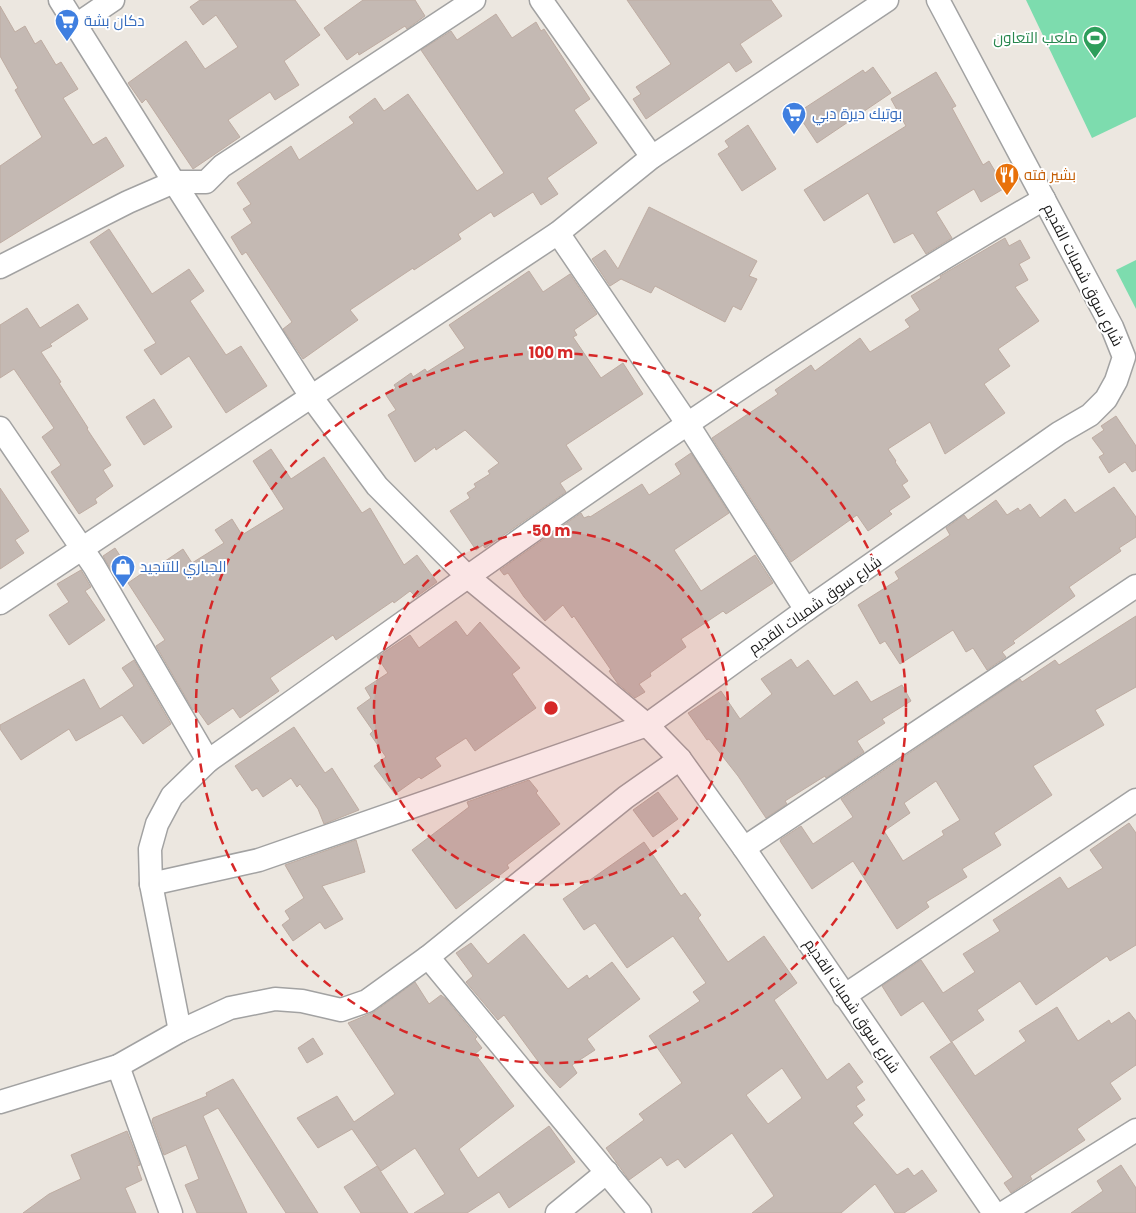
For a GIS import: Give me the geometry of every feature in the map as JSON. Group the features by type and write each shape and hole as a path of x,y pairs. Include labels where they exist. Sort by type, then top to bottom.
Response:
{"street":[{"path":"60,0 312,398 377,486 468,577 647,726"},
{"path":"76,26 113,0"},
{"path":"0,267 128,202 174,182 206,182 222,166 474,0"},
{"path":"541,0 652,157"},
{"path":"0,603 558,234 652,157 887,0"},
{"name":"شارع سوق شمبات القديم","path":"938,0 1112,327 1124,357 1116,381 1106,399 1090,415 1059,433 806,610 647,726 680,759 744,848 994,1213"},
{"path":"180,1031 151,884 150,849 156,824 172,796 208,761 687,423 903,283 982,234 1044,199"},
{"path":"558,234 687,423 806,610"},
{"path":"1124,357 1136,380"},
{"path":"0,428 82,547 208,761"},
{"path":"744,848 1136,586"},
{"path":"151,884 259,860 647,726"},
{"path":"0,1102 118,1066 180,1031 230,1008 274,999 302,1001 341,1010 367,1000 428,957 626,797 680,759"},
{"path":"844,996 1136,800"},
{"path":"428,957 640,1213"},
{"path":"118,1066 171,1213"},
{"path":"1003,1213 1136,1130"},
{"path":"557,1213 607,1172"}],"green space":[{"name":"ملعب التعاون","path":"1026,0 1136,0 1136,117 1092,138"},
{"path":"1136,260 1136,309 1116,270"}],"building":[{"path":"200,0 295,0 320,35 284,61 299,85 275,100 270,92 228,120 240,137 193,169 146,99 142,103 128,83 186,41 205,69 238,47 216,15 203,25 190,7"},
{"path":"363,0 415,0 425,16 407,29 405,26 359,55 358,52 347,60 324,28"},
{"path":"627,0 771,0 782,16 740,44 752,62 736,72 729,62 646,119 633,99 641,94 636,87 671,64"},
{"path":"0,6 15,32 25,26 35,44 41,40 56,65 61,62 78,89 63,98 93,145 106,137 124,166 0,243 0,166 42,137 15,90 18,88 0,56"},
{"path":"496,14 512,38 536,22 541,31 544,29 590,99 574,110 597,143 547,178 558,194 541,205 533,192 494,217 491,212 458,234 461,239 350,310 358,320 303,359 283,329 292,322 246,252 242,255 231,237 252,223 243,209 251,204 237,183 291,146 299,160 354,123 349,117 375,98 384,111 408,94 477,191 504,173 421,50 451,31 457,40"},
{"path":"873,67 891,93 817,143 797,113 863,70 865,73"},
{"path":"936,72 956,106 952,108 983,165 989,161 1005,188 981,202 974,189 936,212 952,238 926,254 913,233 894,243 868,193 824,221 804,190 906,126 891,99"},
{"path":"748,125 776,169 742,191 718,154 729,147 725,141"},
{"path":"649,207 757,261 749,276 757,279 741,310 733,306 725,322 655,286 651,293 621,279 610,286 592,259 605,250 618,269"},
{"path":"109,229 152,294 189,269 204,291 190,301 226,355 241,346 267,386 226,413 189,356 161,375 144,350 156,343 90,242"},
{"path":"1005,238 1009,246 1020,240 1030,258 1019,264 1028,280 1015,287 1039,321 998,349 1010,366 984,384 1005,413 945,454 930,422 888,449 908,481 902,485 910,497 889,511 892,514 868,531 857,515 791,562 712,438 778,394 775,390 811,365 815,371 860,338 870,352 910,327 905,320 920,310 911,296 941,278 940,276"},
{"path":"529,271 543,292 570,274 597,314 574,330 577,335 573,337 601,378 623,363 643,394 566,445 582,469 560,483 566,492 485,548 483,545 476,550 450,511 470,498 467,493 476,487 474,484 490,474 488,471 499,463 465,430 436,450 435,447 415,462 388,415 396,410 386,395 396,388 394,385 411,373 413,377 425,369 427,372 465,348 449,325"},
{"path":"78,304 88,319 41,352 111,465 103,470 113,486 95,499 97,503 79,514 51,472 61,465 42,437 54,428 14,369 0,378 0,325 27,308 40,328"},
{"path":"154,399 172,427 144,445 126,417"},
{"path":"1116,416 1136,446 1136,470 1132,472 1125,462 1109,473 1099,457 1104,454 1092,438 1104,430 1101,426"},
{"path":"271,449 291,479 324,457 362,513 370,508 404,565 417,555 437,582 416,597 410,591 336,640 333,635 270,678 279,691 240,718 233,708 208,725 196,708 193,710 156,646 165,640 128,583 144,572 146,574 183,549 192,563 224,543 215,530 232,519 242,535 284,509 253,461"},
{"path":"691,453 729,513 674,550 701,591 755,555 773,583 726,614 723,611 681,639 686,647 650,673 651,676 639,684 645,692 635,698 618,684 609,671 611,670 574,616 572,618 563,605 545,621 524,597 508,573 504,575 500,570 581,513 584,518 590,517 642,484 649,495 681,474 675,464"},
{"path":"1114,487 1136,517 1136,537 1119,548 1121,551 1069,587 1075,596 1013,641 1015,643 1002,652 1006,657 987,670 973,648 966,652 953,630 900,664 885,641 880,644 858,605 899,579 895,572 950,535 946,528 964,515 968,520 996,500 1007,515 1018,508 1020,511 1030,504 1040,518 1065,499 1075,513"},
{"path":"0,488 29,531 15,540 24,553 0,569"},
{"path":"115,548 126,565 113,573 103,556"},
{"path":"81,570 91,587 85,591 105,620 69,645 49,615 69,602 57,584"},
{"path":"1136,616 1136,687 1095,710 1104,725 1033,766 1052,795 994,833 1001,845 962,869 967,877 926,902 929,907 897,929 853,861 812,889 780,841 781,839 801,826 813,844 853,817 841,799 1020,679 1022,682 1055,660 1059,665","holes":["936,781 960,820 942,831 944,835 903,861 884,831 910,813 904,803"]},
{"path":"456,621 467,636 480,622 520,668 512,674 536,708 475,751 466,738 435,758 441,766 421,779 419,777 395,794 374,766 386,757 370,734 373,731 357,708 371,698 365,688 388,673 377,657 410,635 419,648"},
{"path":"791,659 797,668 808,660 834,696 857,681 871,702 902,685 911,701 882,719 885,723 857,741 864,752 826,778 825,776 785,801 787,804 766,818 738,776 709,739 707,740 688,713 721,691 740,719 772,694 761,679"},
{"path":"134,660 171,724 143,744 122,715 76,741 69,729 21,760 0,729 0,725 84,679 100,709 134,686 122,668"},
{"path":"294,727 325,773 332,768 359,810 324,824 318,809 300,784 297,787 291,778 263,797 257,788 252,791 235,766"},
{"path":"529,780 538,791 536,793 560,824 507,865 509,868 456,909 412,850 469,807 467,802"},
{"path":"658,792 678,819 653,837 633,810"},
{"path":"1129,823 1136,833 1136,945 1110,961 1107,956 1036,1005 1020,981 977,1010 984,1020 951,1042 923,1001 901,1016 882,986 921,960 943,993 975,972 963,954 1000,931 993,920 1060,877 1068,889 1103,868 1090,850"},
{"path":"356,840 365,872 322,886 343,919 325,929 320,922 293,941 282,925 290,919 285,911 304,898 285,865"},
{"path":"644,842 681,896 685,893 701,915 698,918 728,962 764,936 797,983 774,1000 827,1080 849,1063 863,1082 856,1087 865,1100 856,1106 863,1115 853,1123 897,1175 908,1168 914,1176 922,1170 937,1191 904,1213 895,1213 875,1184 841,1213 752,1213 774,1196 732,1133 685,1168 678,1159 667,1166 661,1157 629,1180 606,1148 644,1120 639,1114 682,1083 649,1036 700,1001 693,992 706,983 673,936 627,968 595,923 584,930 563,899","holes":["782,1068 802,1098 768,1124 746,1095"]},
{"path":"524,934 568,989 587,975 589,979 612,962 640,999 587,1039 595,1050 572,1065 577,1073 560,1088 504,1015 498,1020 466,982 473,976 456,953 471,943 488,964"},
{"path":"415,982 429,1004 441,995 446,999 477,1037 475,1039 482,1048 475,1054 514,1106 459,1149 478,1178 549,1126 575,1162 509,1208 499,1192 467,1213 414,1213 445,1194 415,1148 381,1171 352,1129 318,1148 297,1118 337,1096 354,1122 395,1094 348,1023 374,1012"},
{"path":"1057,1007 1078,1041 1109,1020 1111,1024 1129,1012 1136,1021 1136,1065 1110,1083 1121,1099 1077,1129 1085,1140 1030,1176 1032,1179 1011,1193 1004,1183 1013,1177 930,1057 952,1042 975,1076 1026,1041 1019,1031"},
{"path":"313,1038 323,1054 307,1063 298,1048"},
{"path":"233,1079 318,1213 286,1213 218,1108 203,1116 247,1213 197,1213 185,1185 199,1179 186,1145 164,1155 152,1121 153,1118 207,1096 206,1093"},
{"path":"127,1131 140,1165 137,1166 142,1180 125,1188 136,1213 23,1213 49,1194 81,1179 71,1155"},
{"path":"1121,1165 1136,1188 1136,1213 1071,1213 1103,1191 1097,1181"},
{"path":"377,1166 408,1213 361,1213 344,1187"}],"place":[{"name":"دكان بشة","path":"67,42"},
{"name":"ملعب التعاون","path":"1095,59"},
{"name":"بوتيك ديرة دبي","path":"794,135"},
{"name":"بشير فته","path":"1007,196"},
{"name":"الجباري للتنجيد","path":"123,588"}]}
